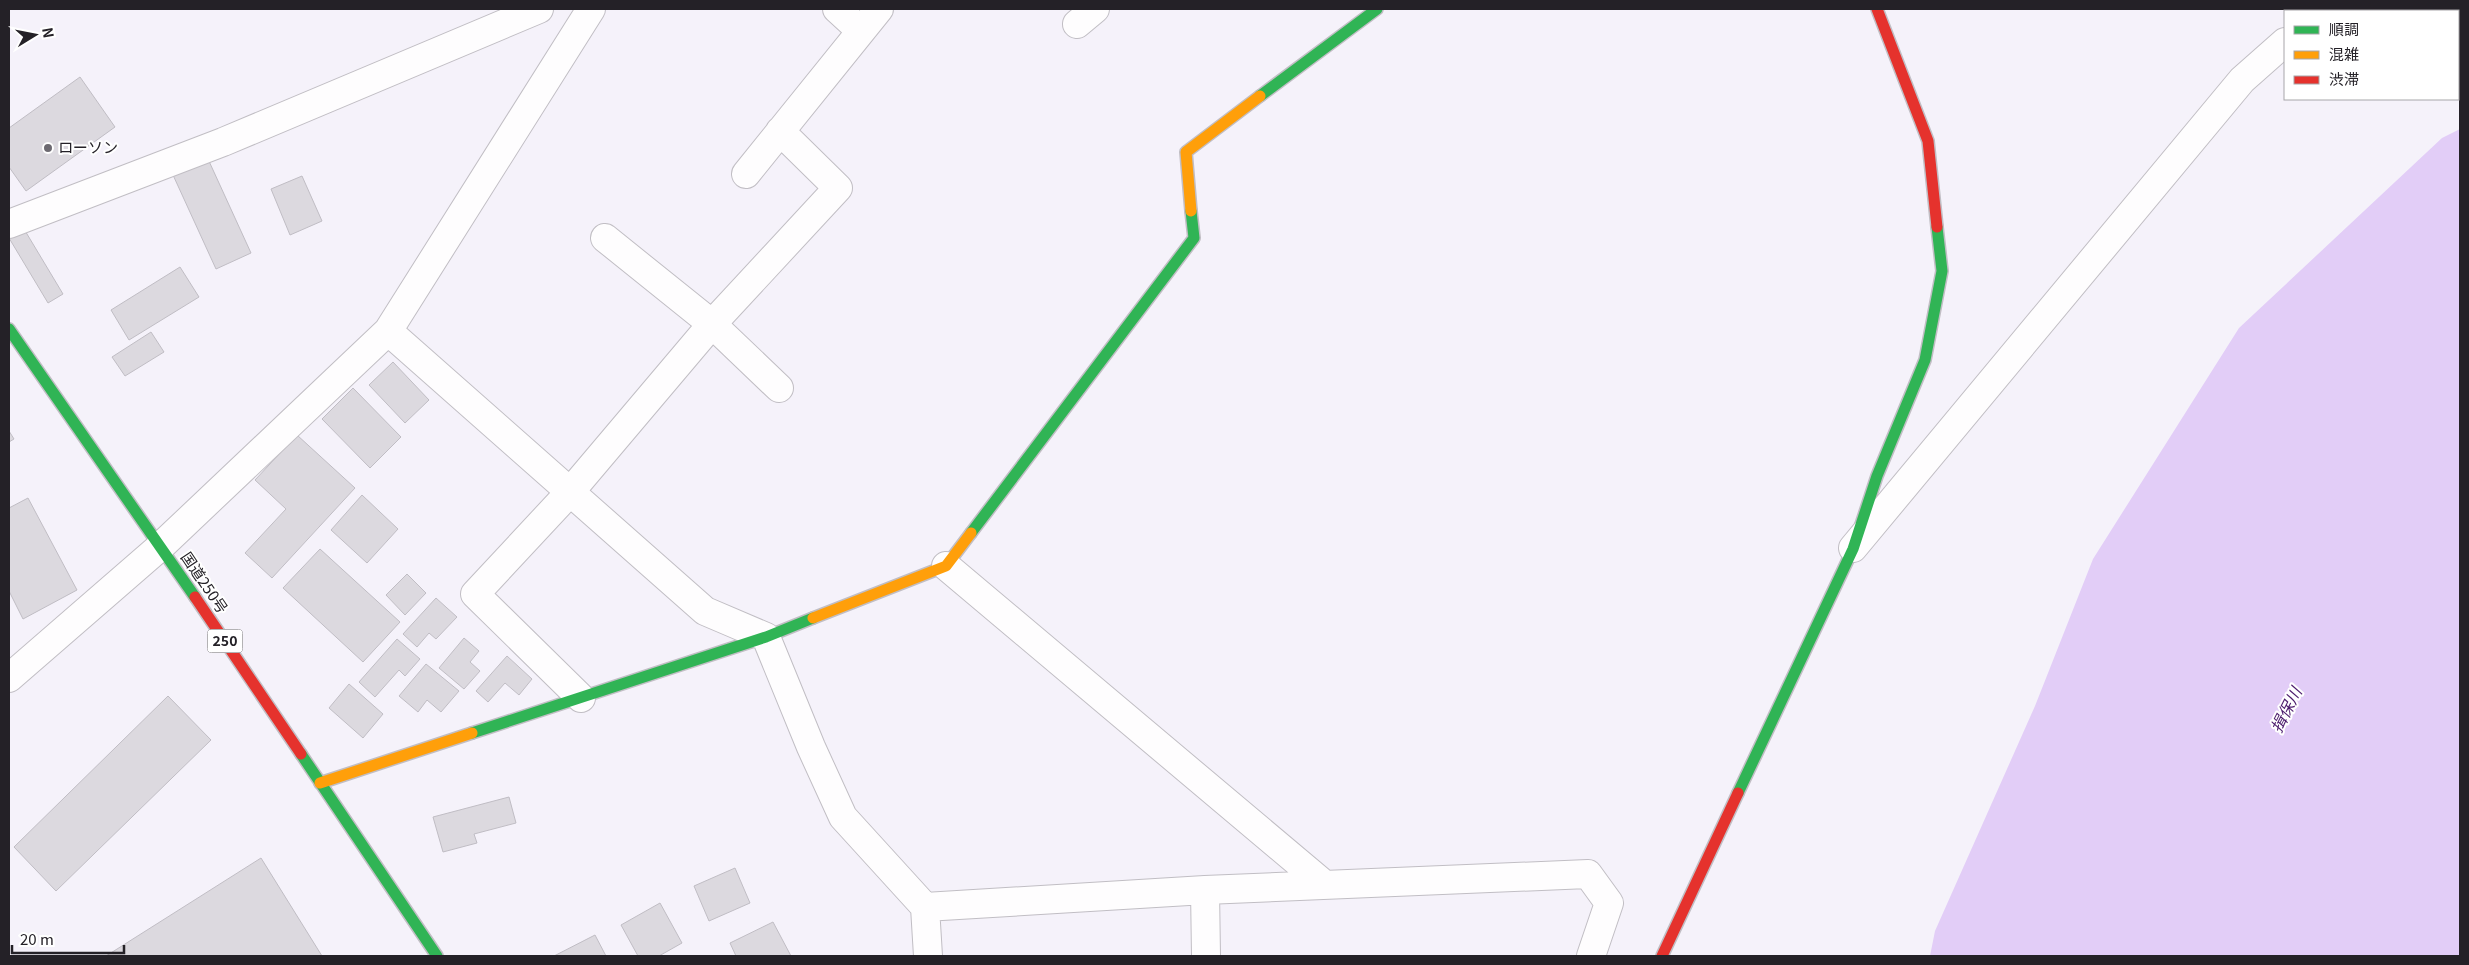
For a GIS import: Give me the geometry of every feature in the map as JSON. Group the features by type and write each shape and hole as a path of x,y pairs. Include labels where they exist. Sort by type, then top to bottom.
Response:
{"main road":[{"path":"320,783 766,637 946,566 1194,238 1186,152 1377,9"},
{"path":"1662,956 1672,931 1853,549 1877,476 1924,360 1942,271 1928,141 1877,9"},
{"name":"国道250号","path":"9,329 161,546 437,956"}],"street":[{"path":"9,224 223,142 539,9"},
{"path":"9,678 161,546 388,331 591,9"},
{"path":"837,9 861,31"},
{"path":"746,174 879,9"},
{"path":"1853,549 2242,80 2284,43"},
{"path":"581,698 475,594 570,492 712,324 838,188 780,131"},
{"path":"605,238 712,324 779,388"},
{"path":"388,331 705,611 766,637 811,747 843,817 924,907 928,956"},
{"path":"946,566 1325,885"},
{"path":"924,907 1205,890 1588,874 1609,903 1591,956"},
{"path":"1205,890 1206,956"}],"water":[{"name":"揖保川","path":"2460,129 2460,956 1930,956 1935,931 2035,706 2093,559 2239,328 2442,138"}],"building":[{"name":"ローソン","path":"80,77 115,127 26,191 9,167 9,128"},
{"path":"208,159 251,253 216,269 173,175"},
{"path":"302,176 322,221 290,235 271,189"},
{"path":"24,229 63,294 48,303 9,238"},
{"path":"180,267 199,297 129,340 111,310"},
{"path":"151,332 164,352 125,376 112,357"},
{"path":"393,362 429,400 405,423 369,385"},
{"path":"353,388 401,437 370,468 322,419"},
{"path":"9,431 14,439 9,442"},
{"path":"297,435 355,488 272,578 245,553 286,509 255,480"},
{"path":"362,495 398,529 367,563 331,530"},
{"path":"28,498 77,590 23,619 9,591 9,508"},
{"path":"320,549 400,622 363,662 283,588"},
{"path":"407,574 426,593 405,615 386,595"},
{"path":"436,598 457,617 436,639 429,633 417,647 403,634"},
{"path":"464,638 479,651 470,662 480,671 464,689 439,668"},
{"path":"397,639 420,659 405,676 399,670 375,697 359,682"},
{"path":"507,656 532,679 519,695 505,683 488,702 476,691"},
{"path":"426,664 459,691 441,712 427,700 418,712 399,696"},
{"path":"349,684 383,714 363,738 329,708"},
{"path":"168,696 211,740 56,891 14,847"},
{"path":"509,797 516,823 474,834 477,843 443,852 433,817"},
{"path":"261,858 322,956 106,956"},
{"path":"735,868 750,903 709,921 694,886"},
{"path":"660,903 682,943 659,956 638,956 621,925"},
{"path":"773,922 791,956 736,956 730,943"},
{"path":"595,935 606,956 554,956"}],"traffic: fast":[{"path":"1260,96 1377,9"},
{"path":"971,533 1194,238 1191,211"},
{"path":"1738,793 1853,549 1877,476 1925,360 1942,271 1937,227"},
{"path":"9,329 195,597"},
{"path":"472,733 766,637 813,618"},
{"path":"301,754 437,956"}],"traffic: slow":[{"path":"1191,211 1186,152 1260,96"},
{"path":"813,618 946,566 971,533"},
{"path":"320,783 472,733"}],"traffic: jam":[{"path":"1877,9 1928,141 1937,227"},
{"path":"195,597 301,754"},
{"path":"1662,956 1738,793"}],"place":[{"name":"ローソン","path":"48,148"}]}
